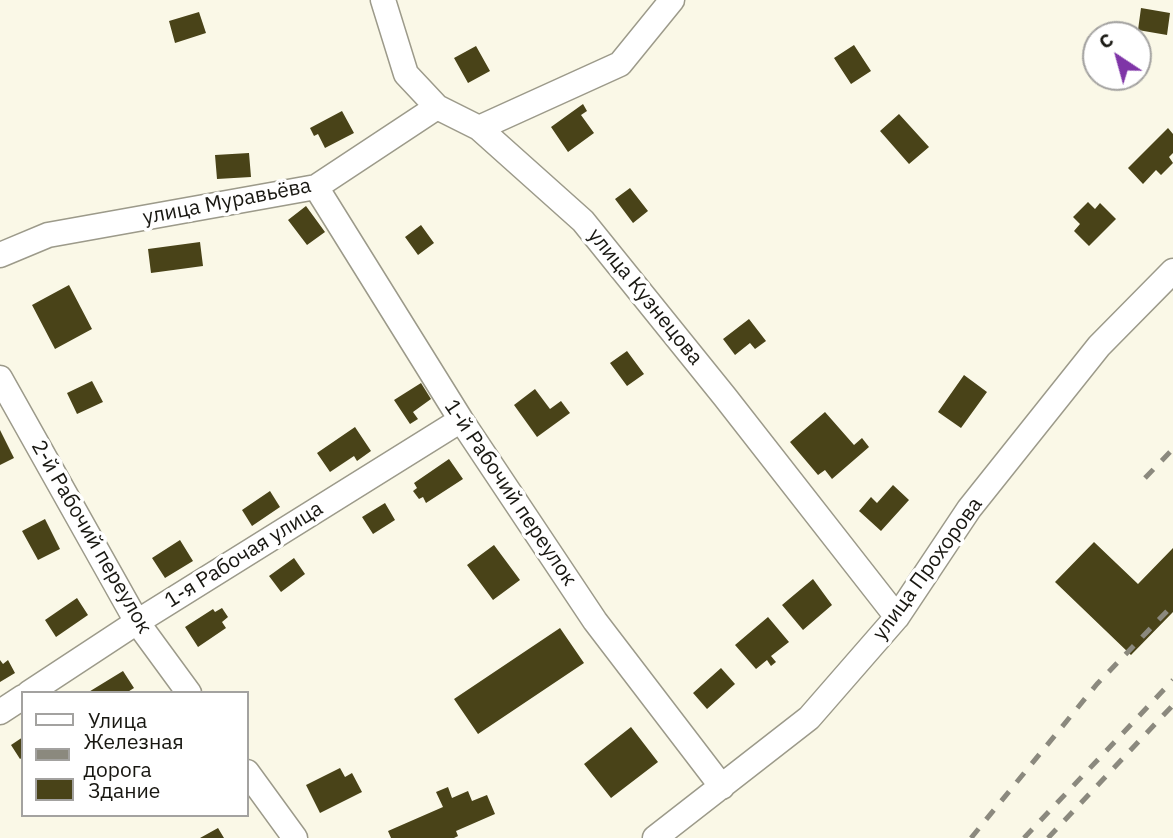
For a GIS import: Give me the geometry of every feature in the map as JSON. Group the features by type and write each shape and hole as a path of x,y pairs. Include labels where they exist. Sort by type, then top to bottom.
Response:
{"street":[{"name":"улица Кузнецова","path":"383,0 406,74 437,107 479,128 583,221 734,408 897,617"},
{"path":"479,128 620,64 671,0"},
{"name":"улица Муравьёва","path":"0,255 48,235 316,187 437,107"},
{"name":"1-й Рабочий переулок","path":"316,187 461,420 595,621 722,786"},
{"name":"улица Прохорова","path":"655,838 809,718 897,617 970,509 1099,346 1173,271"},
{"name":"2-й Рабочий переулок","path":"0,378 137,622 187,691"},
{"name":"1-я Рабочая улица","path":"32,691 137,622 461,420"},
{"path":"0,712 21,698"},
{"path":"248,773 295,838"}],"building":[{"path":"1141,8 1170,13 1167,35 1152,32 1152,21 1139,21"},
{"path":"199,12 206,33 175,43 169,21"},
{"path":"854,45 871,71 851,84 834,58"},
{"path":"476,46 490,71 468,83 454,58"},
{"path":"583,104 587,111 581,115 594,133 568,152 551,127"},
{"path":"342,111 354,133 325,148 318,134 314,136 310,128"},
{"path":"899,114 929,147 909,164 880,131"},
{"path":"1168,128 1173,134 1173,153 1169,157 1173,163 1161,175 1156,170 1143,184 1128,168"},
{"path":"249,153 251,177 217,179 215,155"},
{"path":"630,188 648,211 633,223 615,199"},
{"path":"1088,202 1095,209 1100,203 1116,219 1089,246 1074,231 1080,224 1073,217"},
{"path":"306,206 325,232 307,245 288,220"},
{"path":"421,225 434,243 418,255 405,237"},
{"path":"200,242 203,266 151,273 148,249"},
{"path":"69,285 92,329 55,349 32,305"},
{"path":"749,319 766,341 755,349 750,343 735,355 723,339"},
{"path":"627,351 644,374 627,386 610,363"},
{"path":"964,375 987,392 961,428 938,412"},
{"path":"92,381 103,402 77,414 67,393"},
{"path":"421,383 431,399 413,412 418,419 410,424 394,400"},
{"path":"535,389 550,409 561,401 570,413 537,437 514,405"},
{"path":"825,412 854,445 862,438 869,447 832,479 825,470 818,475 790,442"},
{"path":"355,427 371,451 357,461 354,456 330,472 317,453"},
{"path":"0,430 14,458 0,465"},
{"path":"449,459 463,479 426,503 423,497 419,499 413,491 417,488 414,483"},
{"path":"893,485 909,500 881,531 859,511 871,497 877,503"},
{"path":"270,491 280,507 252,526 242,510"},
{"path":"385,503 395,520 373,534 362,517"},
{"path":"45,519 60,549 38,560 22,531"},
{"path":"180,540 193,561 165,578 152,558"},
{"path":"1094,542 1138,584 1173,548 1173,612 1131,655 1055,582"},
{"path":"494,545 520,580 493,600 467,565"},
{"path":"294,558 305,574 281,592 269,576"},
{"path":"813,579 832,605 803,630 782,605"},
{"path":"77,598 88,615 56,637 45,620"},
{"path":"222,608 228,617 222,622 226,628 198,647 185,627 213,609 215,612"},
{"path":"768,617 789,642 771,656 776,662 771,666 767,660 756,669 735,645"},
{"path":"560,628 584,663 478,734 454,699"},
{"path":"0,660 3,664 8,660 15,673 0,682"},
{"path":"721,668 735,684 707,709 693,693"},
{"path":"123,671 134,688 129,691 90,691"},
{"path":"631,727 658,762 611,798 584,764"},
{"path":"21,738 21,758 20,759 11,745"},
{"path":"340,768 345,777 352,773 362,792 320,813 306,785"},
{"path":"448,787 452,798 468,791 472,801 487,795 495,814 456,831 458,836 454,838 391,838 388,831 443,807 436,792"},
{"path":"218,828 224,838 200,838"}],"railway":[{"path":"1145,478 1173,449"},
{"path":"971,838 1097,684 1173,605"},
{"path":"1024,838 1173,680"},
{"path":"1048,838 1173,705"}]}
